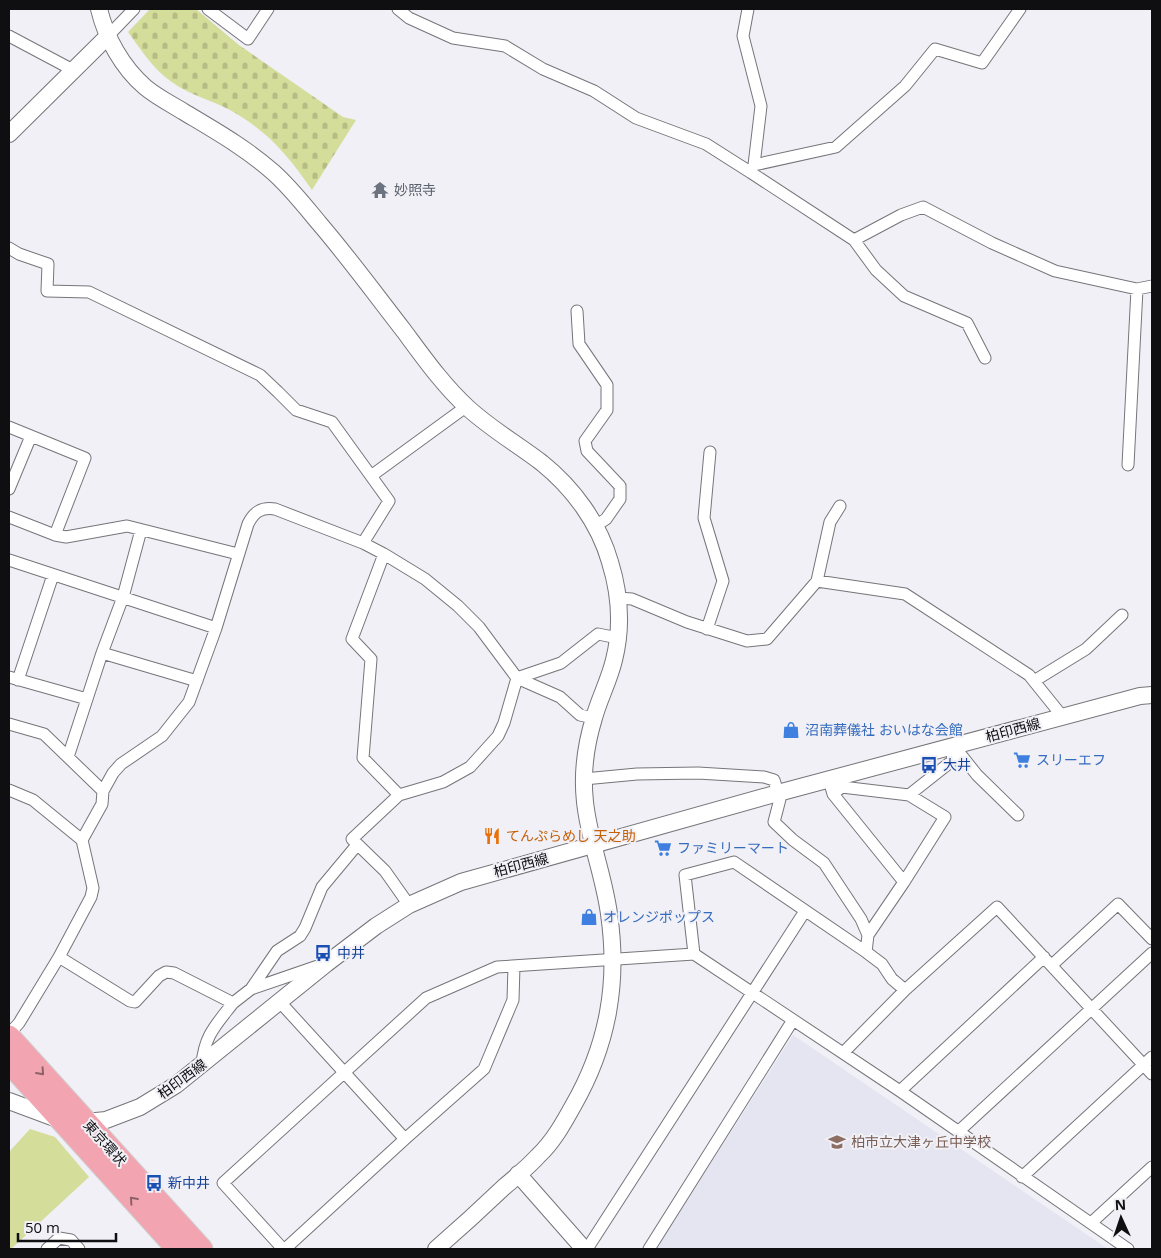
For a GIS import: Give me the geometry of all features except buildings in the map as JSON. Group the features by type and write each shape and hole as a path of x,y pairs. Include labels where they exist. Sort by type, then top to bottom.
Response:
{"highway":[{"name":"東京環状","path":"9,1035 202,1249"},
{"name":"東京環状","path":"11,1075 60,1120 177,1249"}],"street":[{"path":"99,9 108,36 122,61 143,86 245,150 270,169 296,194 351,262 433,370 466,406 490,427 542,463 564,483 583,506 595,526 609,557 618,598 618,638 610,676 594,718 587,748 584,779 585,802 606,896 613,960 609,1010 604,1034 591,1073 557,1133 539,1156 436,1249"},
{"path":"9,134 134,9"},
{"path":"208,9 248,39 268,9"},
{"path":"398,9 409,18 453,38 505,46 543,69 594,91 636,118 706,144 752,169 854,240 876,270 904,296 967,323 985,358"},
{"path":"748,9 744,36 761,106 752,169"},
{"path":"752,169 836,148 905,86 935,49 982,62 1020,9"},
{"path":"9,36 73,70"},
{"path":"854,240 901,215 924,207 992,243 1055,271 1137,289 1152,286"},
{"path":"9,248 19,254 48,264 47,292 89,292 260,375 296,410 332,422 389,502 362,543"},
{"path":"1128,465 1137,289"},
{"path":"577,311 579,344 607,385 607,410 585,441 587,451 620,486 620,499 606,519 595,526"},
{"path":"371,476 466,406"},
{"path":"9,427 85,458 55,535"},
{"path":"9,489 31,436"},
{"path":"707,629 722,580 704,518 710,452"},
{"path":"618,598 632,598 686,622 748,641 767,639 818,581 830,522 840,506"},
{"path":"82,840 102,804 103,791 113,773 121,764 162,736 189,702 216,628 238,554 252,515 266,508 275,509 362,543 425,579 458,606 492,642 517,678 560,697 580,715 594,718"},
{"path":"9,517 55,535 66,537 127,526 238,554"},
{"path":"68,757 102,653 123,597 142,530"},
{"path":"384,554 352,639 371,659 363,758 398,795"},
{"path":"9,560 216,628"},
{"path":"53,576 14,678 87,699"},
{"path":"818,581 904,594 1029,674 1062,716"},
{"path":"1034,681 1086,649 1122,615"},
{"path":"517,678 561,663 598,634 618,638"},
{"path":"102,653 197,681"},
{"path":"409,905 385,871 352,839 398,795 443,782 470,767 498,736 517,678"},
{"path":"1146,696 1152,685"},
{"name":"柏印西線","path":"9,1101 60,1120 86,1122 106,1120 140,1107 176,1085 376,926 409,905 461,882 778,793 831,787 954,746 1062,716 1146,696"},
{"path":"9,724 44,734 103,791"},
{"path":"909,795 952,762 954,746"},
{"path":"954,746 978,775 1018,815"},
{"path":"584,779 636,774 698,773 764,777 774,780 780,799 774,822 793,840 824,863 861,919 868,935"},
{"path":"831,787 909,795 945,817 868,935 866,952"},
{"path":"831,787 904,882"},
{"path":"9,790 33,800 82,840 94,888 92,897 59,957 19,1024 9,1035"},
{"path":"202,1065 203,1051 208,1036 233,1003 251,989 277,951 300,936 322,887 357,844"},
{"path":"694,954 685,875 734,862 866,952 882,964 892,979 905,990"},
{"path":"900,1091 1048,961 1118,904 1152,939"},
{"path":"843,1054 905,990 998,907 1092,1009 1148,1061 1152,1074"},
{"path":"518,1174 586,1249 805,911"},
{"path":"959,1131 1152,953"},
{"path":"514,966 513,1000 484,1069 284,1249 223,1184 426,998 497,966 694,954 959,1131 1128,1249"},
{"path":"59,957 130,1001 135,1002 159,976 166,972 174,973 233,1003"},
{"path":"251,989 326,964"},
{"path":"280,1001 405,1139"},
{"path":"649,1249 793,1020"},
{"path":"1022,1176 1148,1061"},
{"path":"1090,1223 1152,1167"},
{"path":"48,1249 59,1238 70,1240 79,1249"}],"shaded area":[{"name":"柏市立大津ヶ丘中学校","path":"793,1035 1108,1249 656,1249"}],"green space":[{"path":"150,9 196,9 239,45 343,117 356,120 312,190 285,154 254,125 228,109 179,87 154,66 128,32"},
{"path":"30,1129 55,1137 89,1177 9,1249 9,1152"}],"place":[{"name":"妙照寺","path":"380,190"},
{"name":"沼南葬儀社 おいはな会館","path":"791,730"},
{"name":"スリーエフ","path":"1022,760"},
{"name":"大井","path":"929,765"},
{"name":"てんぷらめし 天之助","path":"492,836"},
{"name":"ファミリーマート","path":"663,848"},
{"name":"オレンジポップス","path":"589,917"},
{"name":"中井","path":"323,953"},
{"name":"柏市立大津ヶ丘中学校","path":"837,1142"},
{"name":"新中井","path":"154,1183"}]}
